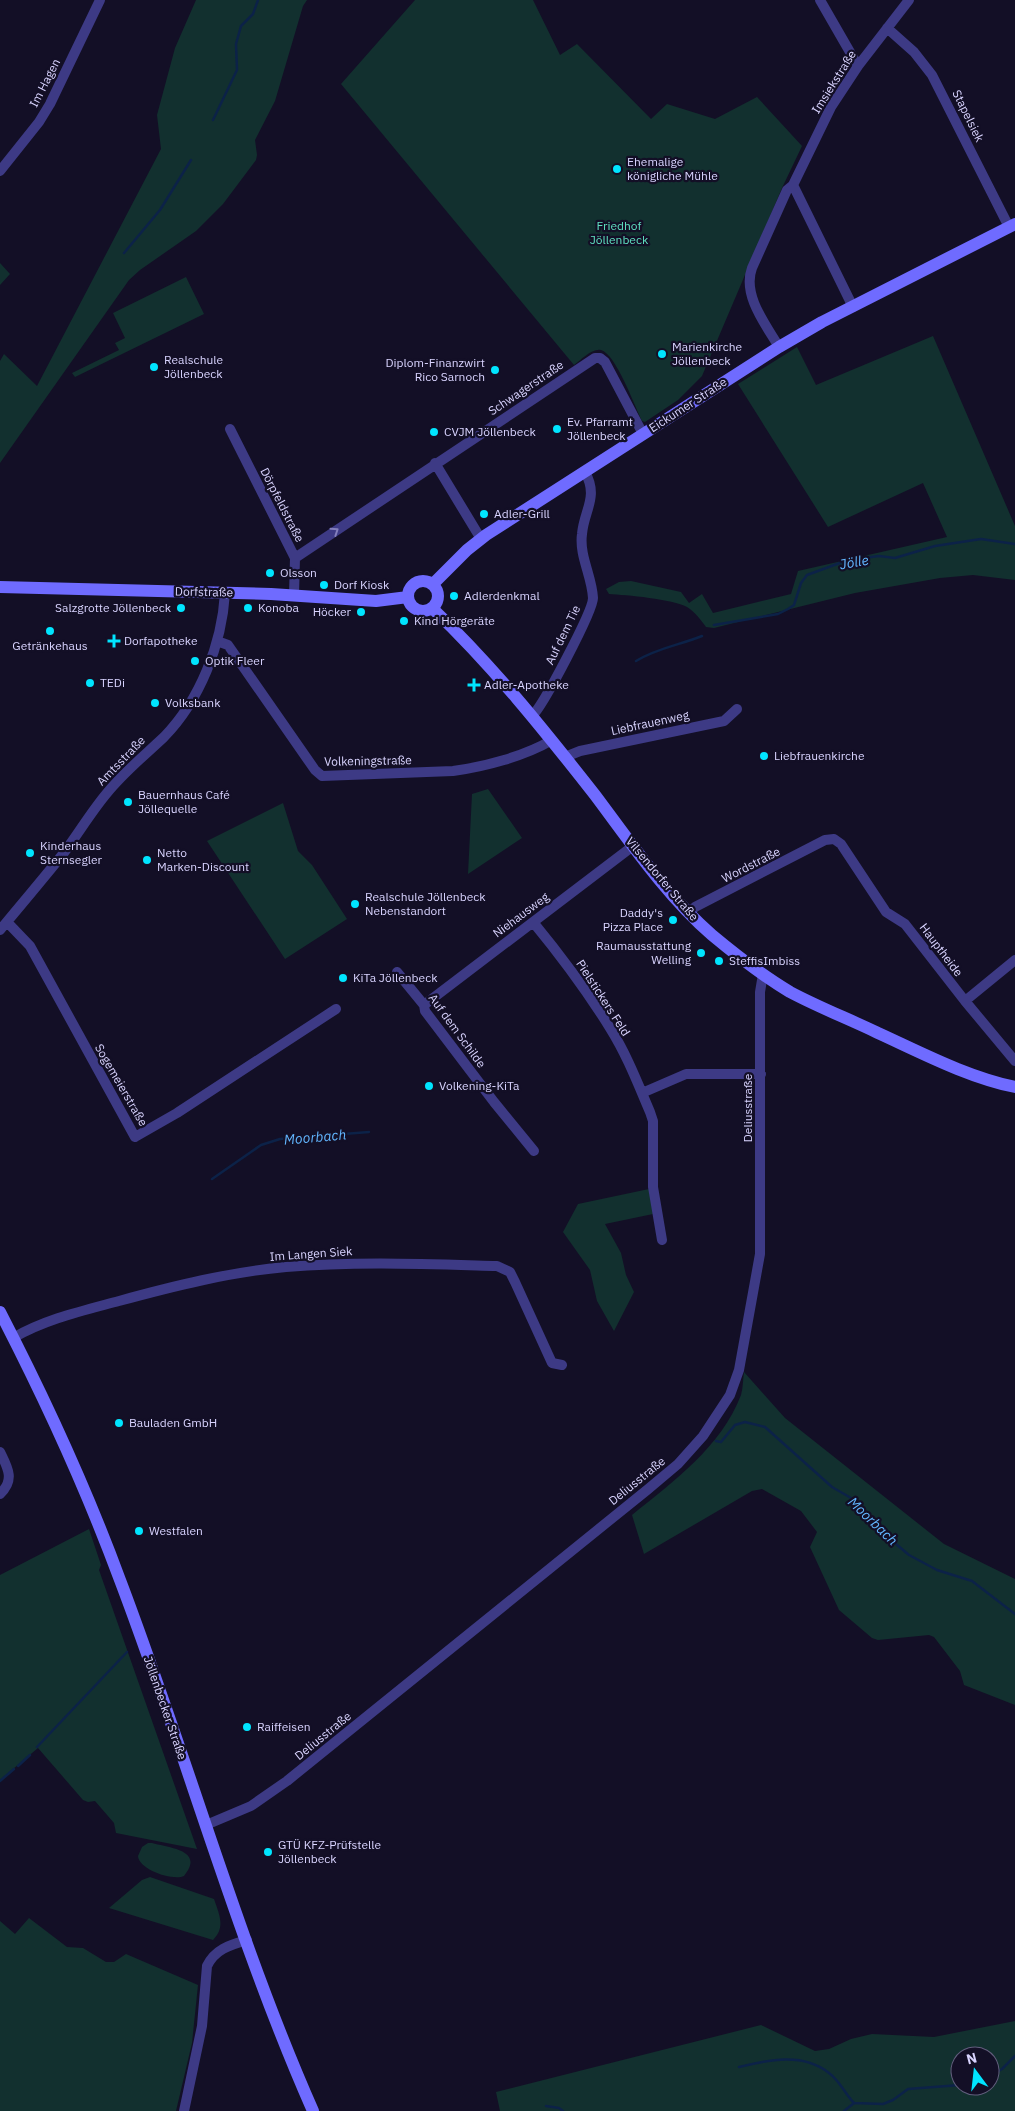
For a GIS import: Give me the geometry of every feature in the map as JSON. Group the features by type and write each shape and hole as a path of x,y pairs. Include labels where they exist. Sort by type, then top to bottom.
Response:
{"main road":[{"name":"Eickumer Straße","path":"433,584 466,550 481,539 779,347 854,306 1012,226"},
{"path":"426,581 433,584 438,596 437,602 432,608 417,610 410,603 408,597 409,590 416,582 426,581"},
{"name":"Dorfstraße","path":"0,587 294,595 376,601 408,597"},
{"name":"Vilsendorfer Straße","path":"432,608 466,640 532,716 633,846 689,914 712,935 763,974 791,992 937,1060 983,1079 1015,1087"},
{"name":"Jöllenbecker Straße","path":"0,1312 63,1442 124,1590 247,1940 313,2111"}],"street":[{"name":"Im Hagen","path":"0,171 39,122 50,104 100,0"},
{"path":"820,0 858,66"},
{"name":"Imsiekstraße","path":"779,347 753,298 749,276 787,190 793,185 831,107 858,66 908,0"},
{"name":"Stapelsiek","path":"886,28 914,52 932,75 1012,226"},
{"path":"793,185 854,306"},
{"name":"Schwagerstraße","path":"295,558 595,358 600,358 605,362 643,434"},
{"name":"Dörpfeldstraße","path":"230,429 295,558 294,595"},
{"path":"435,463 481,539"},
{"name":"Auf dem Tie","path":"532,716 538,710 552,687 593,600 582,549 582,534 592,496 590,480 585,472"},
{"name":"Amtsstraße","path":"3,926 63,854 107,793 164,736 182,714 201,680 217,641 223,620 225,593"},
{"name":"Volkeningstraße","path":"217,641 228,645 315,770 322,776 452,771 474,768 540,747 552,740"},
{"name":"Liebfrauenweg","path":"565,757 580,751 724,721 737,710"},
{"name":"Hauptheide","path":"826,840 834,839 841,844 886,912 905,924 1015,1061"},
{"name":"Wordstraße","path":"689,914 695,908 826,840"},
{"name":"Niehausweg","path":"424,1005 633,846"},
{"name":"Pielstickers Feld","path":"533,922 571,969 611,1029 628,1062 653,1120 653,1187 662,1240"},
{"name":"Sogemeierstraße","path":"3,926 22,936 30,946 134,1137 177,1113 336,1009"},
{"path":"965,1001 1015,960"},
{"name":"Auf dem Schilde","path":"397,972 424,1005 425,1011 494,1102 534,1151"},
{"name":"Deliusstraße","path":"206,1825 251,1806 287,1781 647,1490 678,1464 703,1436 730,1396 739,1370 760,1254 760,992 763,974"},
{"path":"642,1093 686,1074 761,1074"},
{"name":"Im Langen Siek","path":"13,1338 51,1319 177,1286 266,1270 350,1263 497,1266 510,1272 552,1363 562,1365"},
{"path":"0,1452 10,1474 10,1482 0,1494"},
{"path":"184,2111 202,2026 206,1966 210,1958 217,1952 247,1940"}],"green space":[{"path":"196,0 307,0 303,6 275,101 255,140 256,160 223,204 196,231 140,270 129,280 0,463 0,361 4,354 37,386 161,149 157,115 175,48"},
{"name":"Friedhof Jöllenbeck","path":"415,0 533,0 560,55 577,44 651,119 667,104 715,119 757,97 802,146 782,188 702,376 678,400 645,422 642,421 619,371 607,354 601,350 594,351 574,365 341,84"},
{"path":"0,263 10,274 0,285"},
{"path":"186,277 204,314 75,377 72,373 119,350 115,343 125,338 113,313"},
{"path":"933,336 1015,526 1015,580 973,575 940,578 855,593 714,628 706,627 693,611 680,604 649,598 609,594 606,589 619,582 631,581 681,592 689,603 702,594 713,613 791,594 798,571 947,537 923,483 828,527 738,384 797,347 816,385"},
{"path":"488,789 522,838 468,874 472,794"},
{"path":"283,803 298,851 312,865 347,919 285,959 207,841"},
{"path":"649,1189 653,1214 605,1224 621,1253 626,1275 634,1292 614,1331 597,1301 590,1270 563,1232 578,1204"},
{"path":"744,1372 785,1418 944,1544 1015,1579 1015,1705 964,1685 960,1671 934,1637 929,1635 878,1640 872,1638 839,1610 810,1547 817,1532 801,1511 762,1489 752,1491 644,1554 632,1515 680,1476 709,1447 732,1414 741,1395"},
{"path":"89,1529 101,1565 99,1570 197,1849 116,1833 114,1823 95,1801 88,1802 83,1800 38,1748 0,1780 0,1575"},
{"path":"148,1843 176,1849 188,1855 189,1867 184,1876 165,1876 144,1866 138,1856 142,1847"},
{"path":"150,1877 214,1899 220,1925 217,1935 213,1940 109,1908 142,1880"},
{"path":"29,1918 67,1947 83,1948 106,1962 114,1962 126,1954 198,1985 192,2043 176,2111 0,2111 0,1921 15,1934"},
{"path":"1015,2021 1015,2111 500,2111 496,2092 761,2025 815,2051 829,2049 851,2039 872,2034 934,2037"}],"waterway":[{"path":"213,120 237,70 236,44 241,26 253,14 258,0"},
{"path":"124,253 160,210 191,160"},
{"name":"Jölle","path":"714,625 778,614 794,605 801,583 807,575 848,560 879,556 895,558 935,546 981,539 1015,544"},
{"name":"Jölle","path":"636,661 660,650 702,636"},
{"name":"Moorbach","path":"212,1179 261,1145 280,1139 369,1132"},
{"name":"Moorbach","path":"716,1441 721,1442 735,1425 745,1422 765,1427 832,1487 851,1498 890,1539 909,1555 937,1570 972,1581 1015,1614"},
{"path":"37,1747 127,1652"},
{"path":"18,1766 30,1755"},
{"path":"0,1781 14,1769"},
{"path":"1000,2070 1015,2056"},
{"path":"739,2067 773,2060 808,2062 819,2066 833,2076 854,2103"},
{"path":"844,2111 854,2103 883,2104 893,2100 908,2089 950,2086"},
{"path":"546,2106 559,2108 563,2111"}],"place":[{"name":"Ehemalige königliche Mühle","path":"617,169"},
{"name":"Marienkirche Jöllenbeck","path":"662,354"},
{"name":"Realschule Jöllenbeck","path":"154,367"},
{"name":"Diplom-Finanzwirt Rico Sarnoch","path":"495,370"},
{"name":"Ev. Pfarramt Jöllenbeck","path":"557,429"},
{"name":"CVJM Jöllenbeck","path":"434,432"},
{"name":"Adler-Grill","path":"484,514"},
{"name":"Olsson","path":"270,573"},
{"name":"Dorf Kiosk","path":"324,585"},
{"name":"Adlerdenkmal","path":"454,596"},
{"name":"Salzgrotte Jöllenbeck","path":"181,608"},
{"name":"Konoba","path":"248,608"},
{"name":"Höcker","path":"361,612"},
{"name":"Kind Hörgeräte","path":"404,621"},
{"name":"Getränkehaus","path":"50,631"},
{"name":"Dorfapotheke","path":"114,641"},
{"name":"Optik Fleer","path":"195,661"},
{"name":"TEDi","path":"90,683"},
{"name":"Adler-Apotheke","path":"474,685"},
{"name":"Volksbank","path":"155,703"},
{"name":"Liebfrauenkirche","path":"764,756"},
{"name":"Bauernhaus Café Jöllequelle","path":"128,802"},
{"name":"Kinderhaus Sternsegler","path":"30,853"},
{"name":"Netto Marken-Discount","path":"147,860"},
{"name":"Realschule Jöllenbeck Nebenstandort","path":"355,904"},
{"name":"Daddy's Pizza Place","path":"673,920"},
{"name":"Raumausstattung Welling","path":"701,953"},
{"name":"SteffisImbiss","path":"719,961"},
{"name":"KiTa Jöllenbeck","path":"343,978"},
{"name":"Volkening-KiTa","path":"429,1086"},
{"name":"Bauladen GmbH","path":"119,1423"},
{"name":"Westfalen","path":"139,1531"},
{"name":"Raiffeisen","path":"247,1727"},
{"name":"GTÜ KFZ-Prüfstelle Jöllenbeck","path":"268,1852"}]}
